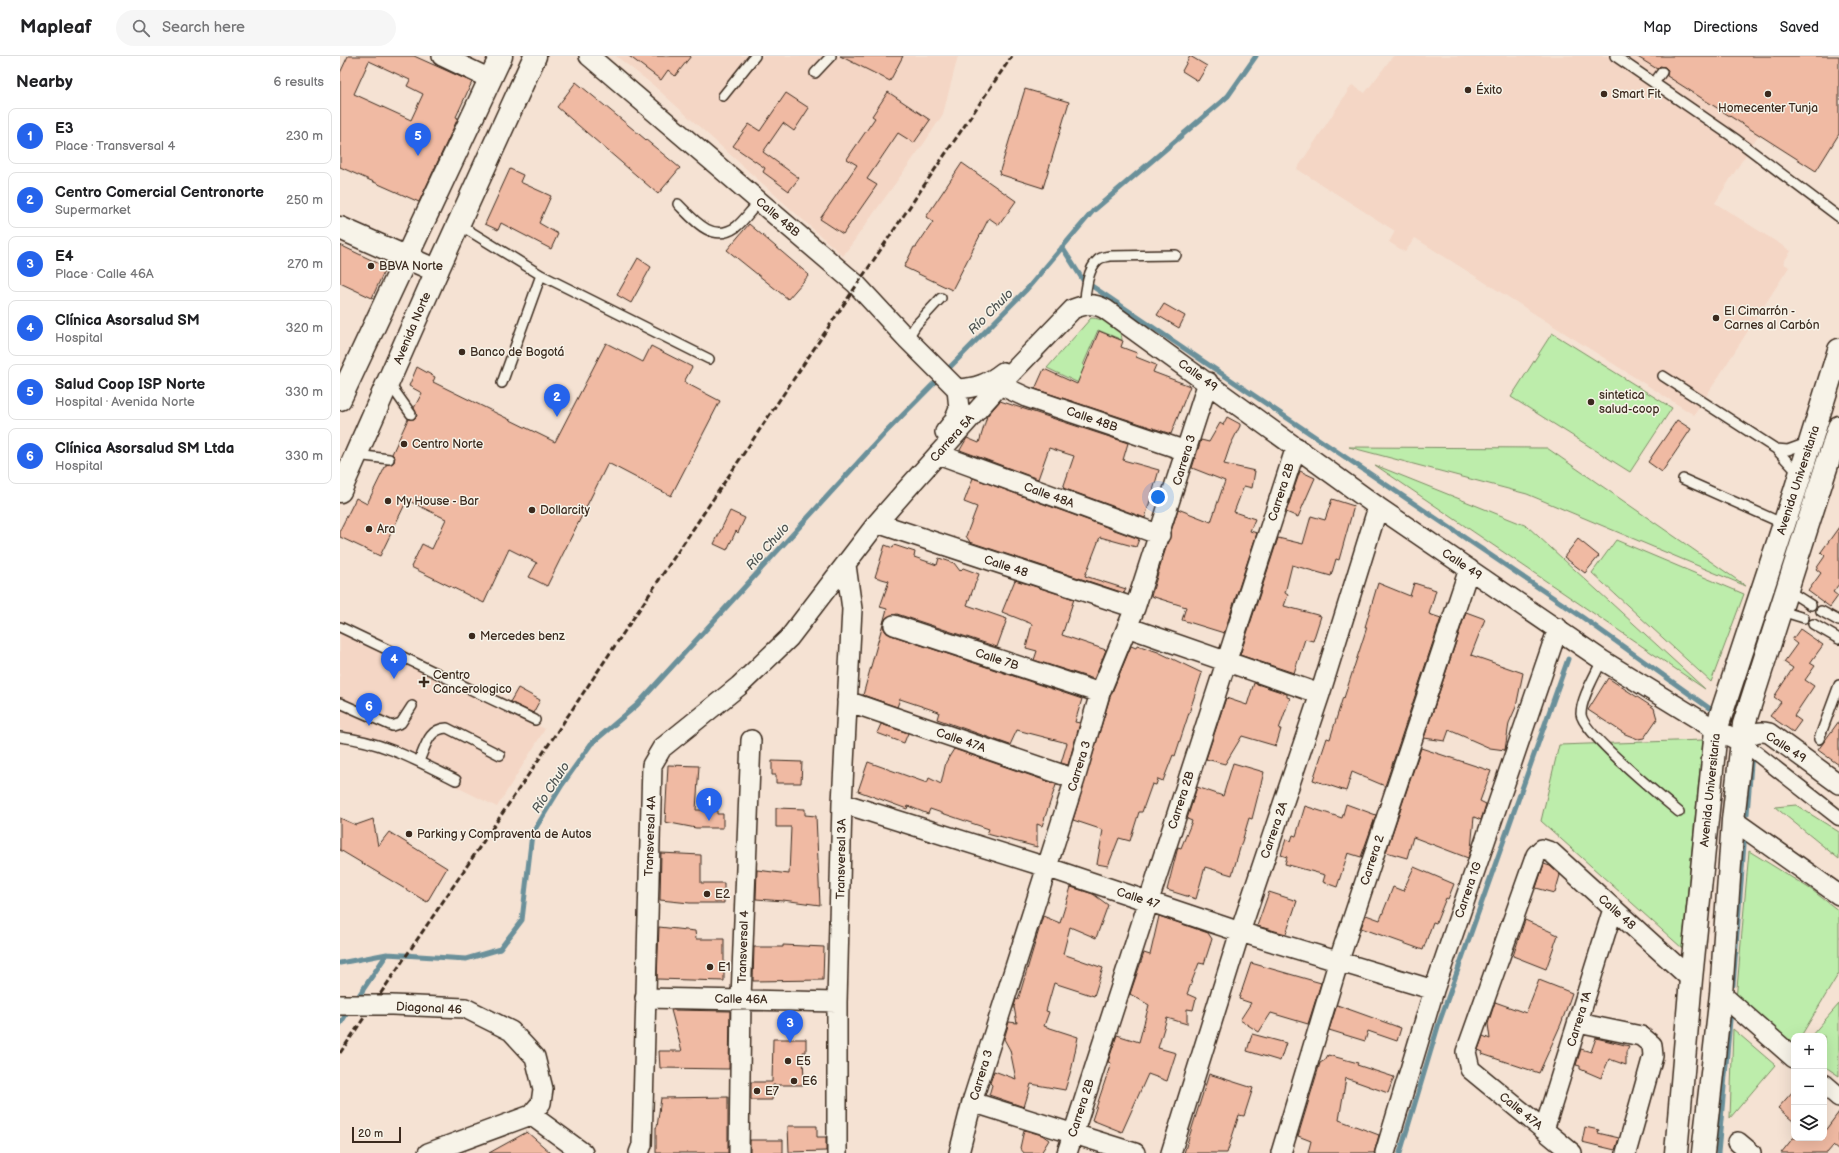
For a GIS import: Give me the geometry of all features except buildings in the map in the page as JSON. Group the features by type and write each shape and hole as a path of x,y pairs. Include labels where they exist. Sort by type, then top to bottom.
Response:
{"main road":[{"path":"340,399 501,56"},
{"name":"Avenida Norte","path":"340,492 389,384 458,224 535,56"},
{"path":"340,228 437,271"},
{"name":"Avenida Universitaria","path":"1676,1153 1691,979 1716,730 1812,439 1839,350"},
{"name":"Avenida Universitaria","path":"1703,1153 1721,994 1733,820 1747,712 1839,427"}],"street":[{"path":"442,56 490,79"},
{"name":"Calle 48B","path":"589,56 856,284 912,345 957,389"},
{"path":"905,491 928,454 954,421 959,409 957,389 974,388 997,376 1060,316 1084,302"},
{"name":"Calle 49","path":"1084,302 1105,309 1208,382 1378,507 1558,628 1602,660 1716,730 1742,742 1753,733 1760,731 1768,733 1839,784"},
{"name":"Carrera 5A","path":"826,592 877,523 905,491 1000,385 1084,302"},
{"name":"Carrera 3","path":"959,1153 972,1102 1075,779 1100,693 1135,608 1160,535 1208,382"},
{"name":"Calle 48B","path":"1000,385 1026,397 1186,451"},
{"name":"Carrera 2B","path":"1067,1153 1225,662 1296,447"},
{"name":"Calle 48A","path":"938,454 1160,535"},
{"name":"Carrera 2A","path":"1171,1153 1240,932 1320,694 1378,507"},
{"name":"Calle 48","path":"877,523 1135,608"},
{"name":"Transversal 3A","path":"837,1153 837,1002 842,803 852,609 846,565"},
{"name":"Carrera 2","path":"1281,1153 1339,960 1469,569"},
{"name":"Transversal 4A","path":"639,1153 642,1145 652,765 662,748 739,686 789,638 826,592"},
{"name":"Calle 7B","path":"894,625 1100,693"},
{"path":"1127,627 1320,694"},
{"name":"Carrera 1G","path":"1392,1150 1434,990 1558,628"},
{"name":"Calle 47A","path":"847,701 1075,779"},
{"name":"Transversal 4","path":"739,1153 741,998 751,740"},
{"path":"1742,742 1839,818"},
{"name":"Calle 47","path":"842,803 1046,867 1240,932 1339,960 1434,990"},
{"path":"1733,820 1839,895"},
{"name":"Calle 48","path":"1470,1070 1466,1052 1536,855 1542,850 1551,852 1691,979"},
{"name":"Carrera 1A","path":"1544,1130 1613,909"},
{"path":"1721,994 1791,1055"},
{"name":"Calle 46A","path":"645,998 741,998 837,1002"},
{"name":"Diagonal 46","path":"340,1005 392,1005 465,1008 511,1031 535,1057 543,1089 541,1103 531,1115"},
{"path":"1578,1022 1640,1036 1652,1045 1653,1056 1626,1153"},
{"name":"Calle 47A","path":"1470,1070 1572,1153"},
{"path":"1827,1087 1839,1097"},
{"path":"972,1102 1135,1153"},
{"path":"428,1153 531,1115 583,1153"}],"lane":[{"path":"723,96 755,56"},
{"path":"815,73 831,56"},
{"path":"1614,56 1835,209 1839,217"},
{"path":"1654,83 1662,72"},
{"path":"678,204 706,230 721,233 736,227 760,202"},
{"path":"458,224 541,275 709,359"},
{"path":"1084,302 1094,264 1101,258 1110,256 1176,255"},
{"path":"502,383 541,275"},
{"path":"912,345 916,325 941,298"},
{"path":"1663,376 1776,449 1800,475"},
{"path":"389,384 411,414"},
{"path":"1776,449 1788,450 1800,447 1812,439"},
{"path":"356,455 389,459"},
{"path":"1683,479 1784,524"},
{"path":"1787,586 1792,593 1812,605"},
{"path":"1821,610 1839,621"},
{"path":"1779,611 1804,618"},
{"path":"1813,624 1839,639"},
{"path":"340,627 535,720"},
{"path":"1602,660 1583,703 1581,712 1582,720 1597,739 1679,812"},
{"path":"1819,739 1836,705 1839,685"},
{"path":"340,703 392,726 401,723 412,706"},
{"path":"419,761 432,733 438,728 447,728 500,755"},
{"path":"340,737 358,739 396,750 456,780"}],"shaded area":[{"path":"616,56 958,56 943,114 925,142 843,256 653,85"},
{"path":"1393,56 1636,56 1759,134 1715,203 1791,251 1783,263 1789,267 1694,415 1415,238 1405,252 1389,242 1395,231 1297,169 1352,85 1365,93"},
{"path":"340,625 545,729 497,807 340,729"}],"green space":[{"path":"1091,318 1111,324 1119,331 1122,340 1098,330 1083,365 1095,371 1087,387 1047,368"},
{"name":"sintetica salud-coop","path":"1552,333 1672,408 1630,472 1511,397"},
{"path":"1349,447 1547,448 1746,586 1527,494"},
{"path":"1375,465 1527,526 1705,689"},
{"path":"1616,540 1744,594 1711,682 1592,573"},
{"path":"1703,740 1682,948 1541,821 1559,745"},
{"path":"1796,805 1839,832 1839,859 1775,807"},
{"path":"1749,851 1812,890 1839,911 1839,973 1803,1033 1791,1033 1791,1046 1736,1000"},
{"path":"1839,1004 1839,1076 1827,1068 1827,1033 1814,1033"},
{"path":"1733,1029 1775,1065 1730,1118"}],"waterway":[{"name":"Río Chulo","path":"356,1000 387,954 466,959 500,949 522,920 532,834 562,785 591,744 637,705 885,433 1027,289 1093,211 1228,96 1256,56"},
{"path":"1062,247 1083,280 1582,617 1709,708"},
{"path":"1400,1153 1439,1023 1568,659"},
{"path":"1747,814 1752,752"},
{"path":"1733,985 1744,844"},
{"path":"340,963 387,954"},
{"path":"1718,1153 1731,1009"},
{"name":"Río Chulo","path":"340,1024 349,1010"}],"railway":[{"path":"340,1053 1012,56"}],"place":[{"name":"Éxito","path":"1468,90"},
{"name":"Smart Fit","path":"1604,94"},
{"name":"Homecenter Tunja","path":"1768,94"},
{"name":"Salud Coop ISP Norte","path":"418,156"},
{"name":"BBVA Norte","path":"371,266"},
{"name":"El Cimarrón - Carnes al Carbón","path":"1716,318"},
{"name":"Banco de Bogotá","path":"462,352"},
{"name":"sintetica salud-coop","path":"1591,402"},
{"name":"Centro Comercial Centronorte","path":"557,417"},
{"name":"Centro Norte","path":"404,444"},
{"name":"My House - Bar","path":"388,501"},
{"name":"Dollarcity","path":"532,510"},
{"name":"Ara","path":"369,529"},
{"name":"Mercedes benz","path":"472,636"},
{"name":"Clínica Asorsalud SM","path":"394,679"},
{"name":"Centro Cancerologico","path":"424,682"},
{"name":"Clínica Asorsalud SM Ltda","path":"369,726"},
{"name":"E3","path":"709,821"},
{"name":"Parking y Compraventa de Autos","path":"409,834"},
{"name":"E2","path":"707,894"},
{"name":"E1","path":"710,967"},
{"name":"E4","path":"790,1043"},
{"name":"E5","path":"788,1061"},
{"name":"E6","path":"794,1081"},
{"name":"E7","path":"757,1091"}]}
